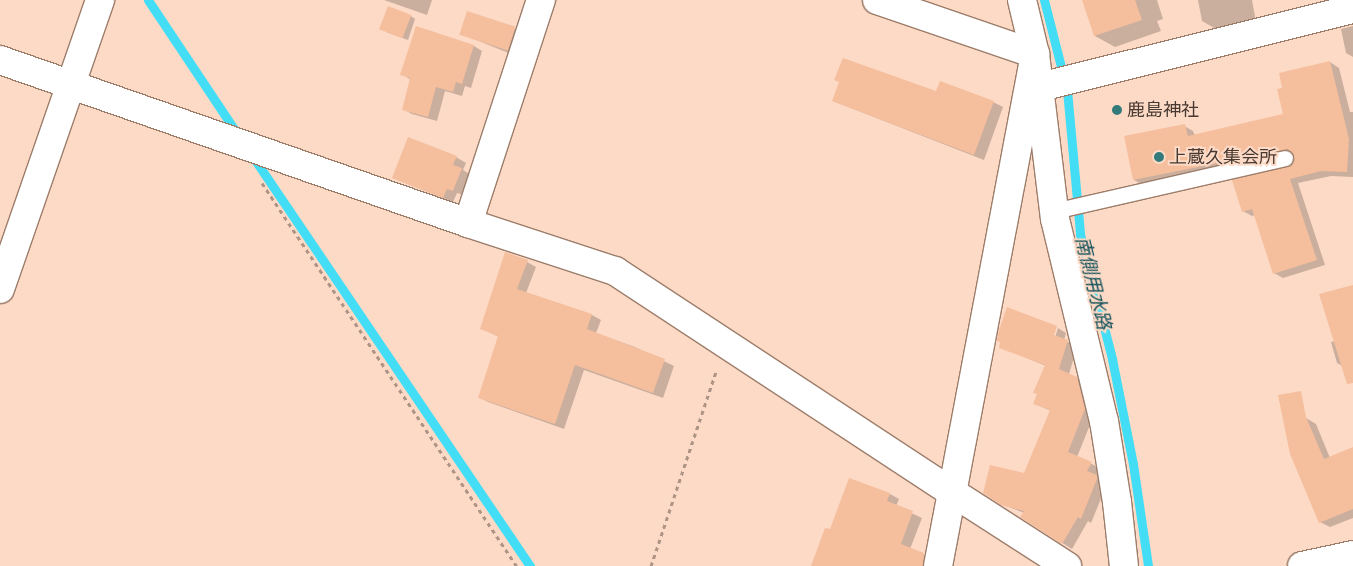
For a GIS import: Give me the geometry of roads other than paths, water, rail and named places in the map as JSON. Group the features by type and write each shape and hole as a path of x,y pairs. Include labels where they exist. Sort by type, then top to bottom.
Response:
{"street":[{"path":"0,289 100,0"},
{"path":"468,224 541,0"},
{"path":"877,0 1035,54"},
{"path":"1022,0 1035,54 1048,85 1059,209 1104,421 1117,502 1124,566"},
{"path":"1048,85 1083,78 1353,10"},
{"path":"938,566 1035,54"},
{"path":"0,60 468,224 615,271 1067,566"},
{"path":"1302,566 1353,554"}],"lane":[{"path":"1059,209 1285,158"}],"waterway":[{"path":"148,0 238,135"},
{"name":"南側用水路","path":"1044,0 1067,90 1080,234 1112,359 1133,464 1148,566"},
{"path":"251,154 530,566"}],"place":[{"name":"鹿島神社","path":"1117,110"},
{"name":"上蔵久集会所","path":"1159,157"}]}
